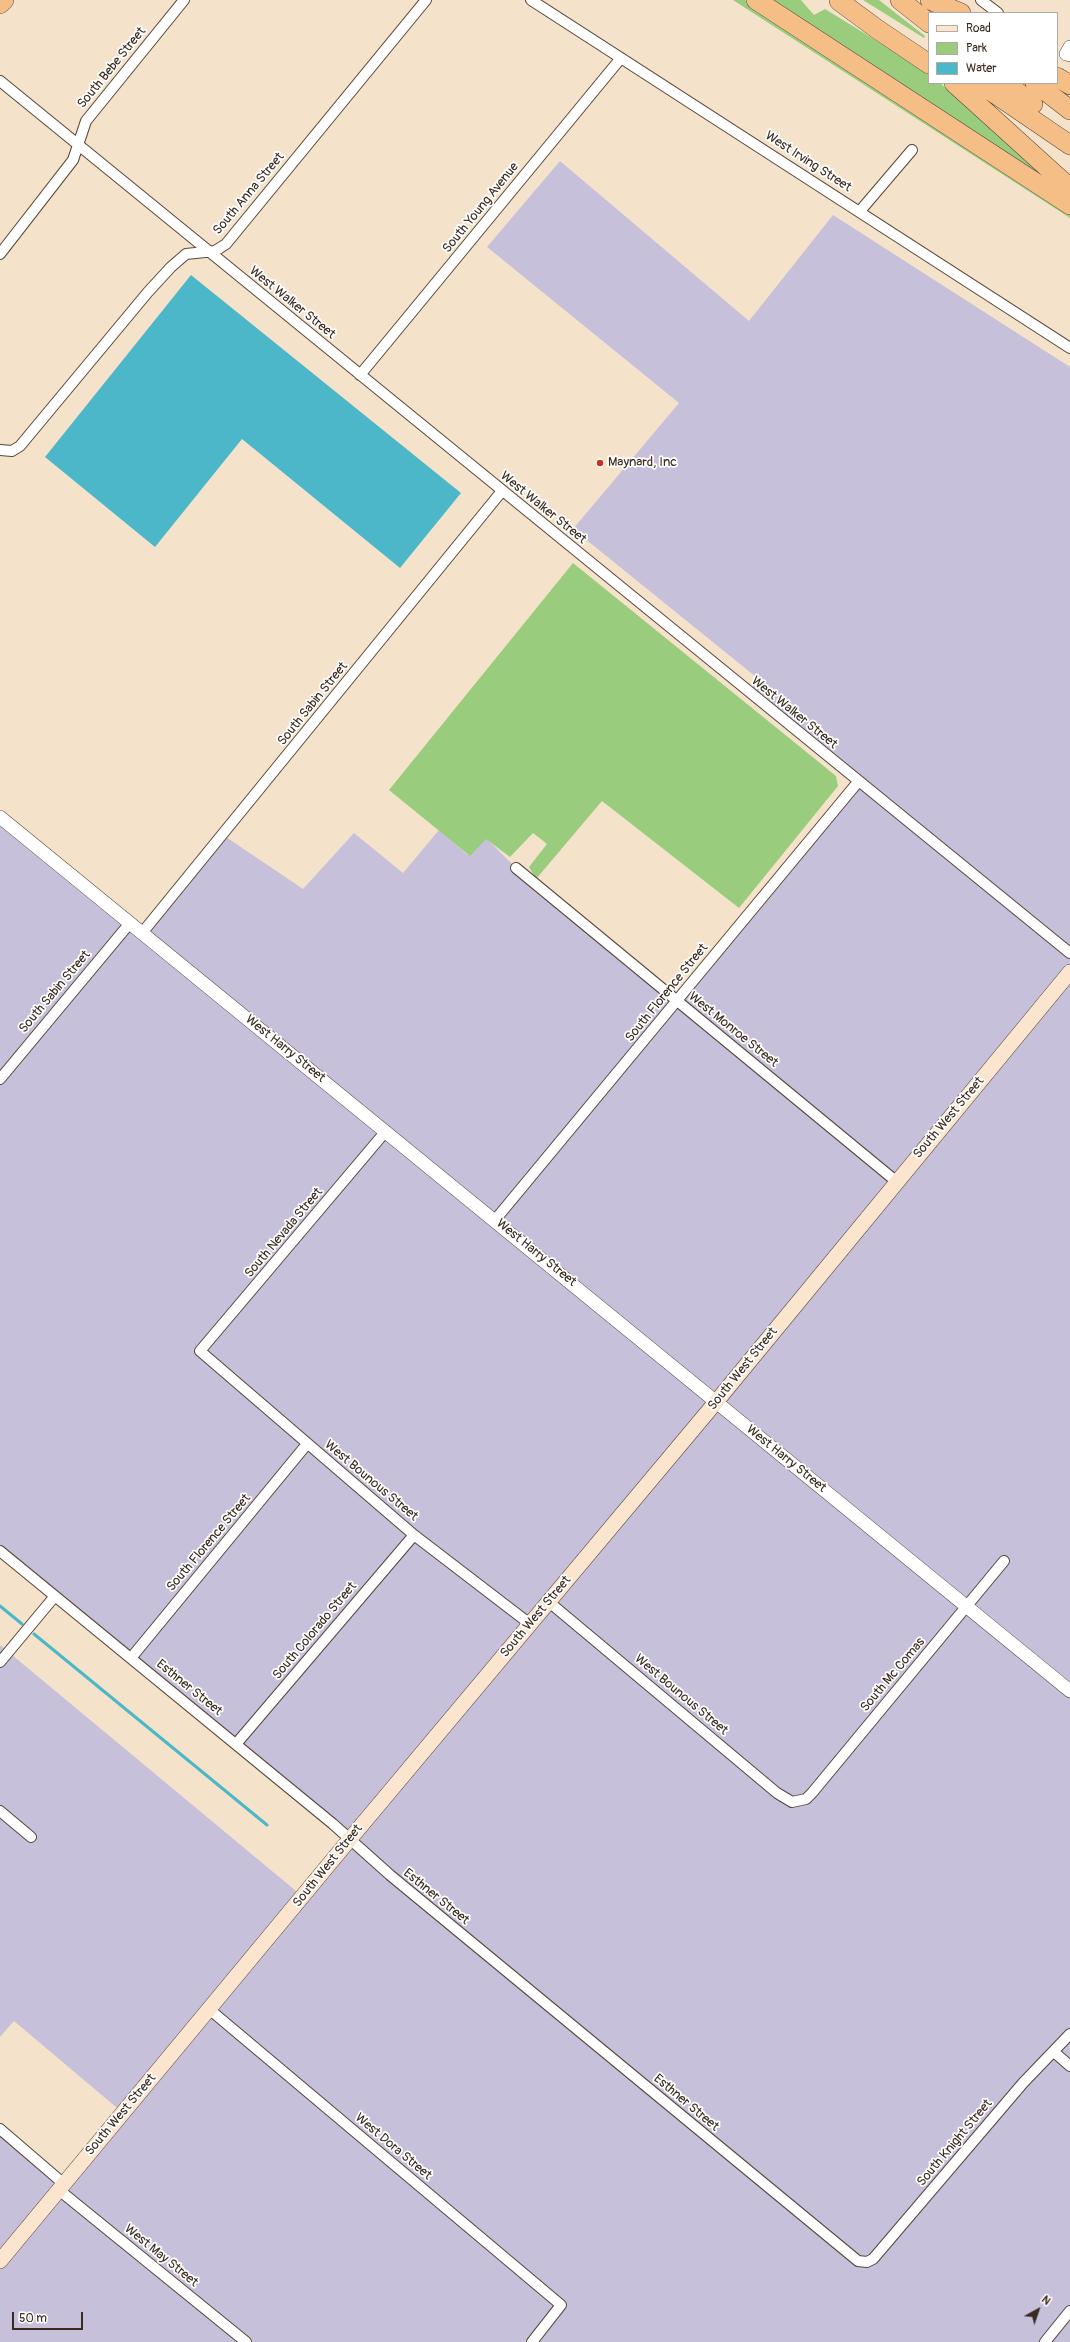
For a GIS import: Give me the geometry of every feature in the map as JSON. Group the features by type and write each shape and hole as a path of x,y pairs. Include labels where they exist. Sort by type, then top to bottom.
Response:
{"highway":[{"path":"0,4 4,0"},
{"path":"756,0 1070,205"},
{"path":"838,0 928,51"},
{"path":"900,0 928,22"},
{"path":"930,0 945,12"},
{"path":"930,0 959,12"},
{"path":"862,15 928,63"},
{"path":"1058,77 1070,85"},
{"path":"955,84 1070,188"},
{"path":"981,84 1070,145"},
{"path":"1007,84 1070,134"},
{"path":"1036,84 1070,110"}],"main road":[{"name":"South West Street","path":"0,2261 350,1839 716,1402 1070,972"}],"street":[{"name":"South Bebe Street","path":"0,254 73,160 79,146 86,121 184,0"},
{"name":"South Anna Street","path":"0,450 12,451 20,446 148,292 171,267 186,254 215,251 226,244 426,0"},
{"name":"West Irving Street","path":"531,0 1070,348"},
{"path":"981,0 997,12"},
{"name":"South Young Avenue","path":"360,375 621,58"},
{"name":"West Walker Street","path":"0,81 858,782 1070,953"},
{"path":"860,211 912,150"},
{"name":"South Sabin Street","path":"142,933 502,491"},
{"name":"South Florence Street","path":"495,1220 858,782"},
{"name":"West Harry Street","path":"0,817 1070,1691"},
{"name":"West Monroe Street","path":"516,868 897,1182"},
{"name":"South Sabin Street","path":"0,1078 130,923"},
{"name":"South Nevada Street","path":"200,1351 386,1131"},
{"name":"West Bounous Street","path":"200,1351 414,1535 530,1624"},
{"name":"South Florence Street","path":"131,1658 307,1444"},
{"name":"South Colorado Street","path":"236,1744 414,1535"},
{"name":"Esthner Street","path":"0,1551 236,1744 350,1839 390,1876 858,2261"},
{"name":"South Mc Comas","path":"799,1800 806,1799 812,1793 1004,1561"},
{"path":"0,1662 55,1596"},
{"name":"West Bounous Street","path":"549,1602 777,1793 792,1802 799,1800"},
{"path":"0,1811 31,1837"},
{"name":"West Dora Street","path":"209,2009 561,2305 532,2342"},
{"name":"South Knight Street","path":"858,2261 867,2262 873,2259 1023,2082 1070,2034"},
{"path":"1054,2052 1070,2066"},
{"name":"West May Street","path":"0,2129 62,2187 246,2342"},
{"path":"1045,2342 1070,2311"}],"shaded area":[{"path":"560,161 749,321 833,215 1070,367 1070,2342 0,2342 0,2128 64,2184 123,2113 14,2021 0,2037 0,1645 302,1896 350,1839 0,1551 0,818 142,933 223,835 303,889 354,833 403,873 439,830 468,855 486,838 516,868 677,1001 858,782 750,694 756,677 573,529 679,403 487,247"}],"green space":[{"path":"733,0 745,0 784,25 1070,211 1070,218"},
{"path":"766,0 801,0 814,15 825,9 928,73 928,84 941,84 1052,181 1049,183"},
{"path":"863,0 879,0 925,36 924,38"},
{"path":"573,563 836,776 838,786 739,908 602,801 536,879 529,867 547,844 533,833 510,857 486,839 470,856 389,790"}],"water":[{"path":"191,275 461,493 400,568 242,439 155,547 45,457"}],"waterway":[{"path":"0,1606 22,1624"},
{"path":"34,1634 267,1825"}],"place":[{"name":"Maynard, Inc","path":"600,463"}]}
